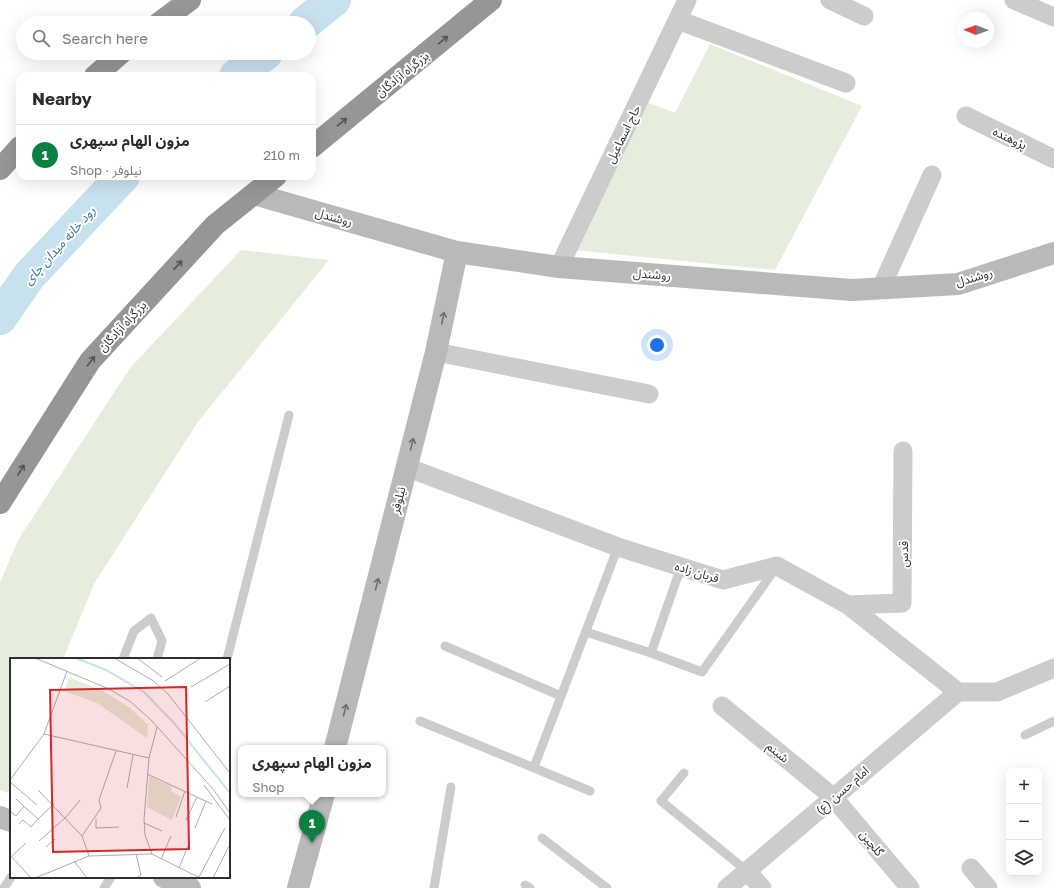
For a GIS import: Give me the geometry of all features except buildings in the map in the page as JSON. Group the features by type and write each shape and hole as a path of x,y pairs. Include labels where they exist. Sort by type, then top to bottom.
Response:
{"highway":[{"path":"168,16 190,0"},
{"name":"بزرگراه آزادگان","path":"316,143 490,3"},
{"path":"100,72 113,60"},
{"path":"0,169 16,151"},
{"name":"بزرگراه آزادگان","path":"0,503 90,360 215,225 271,180"}],"street":[{"name":"حاج اسماعیل","path":"559,267 687,0"},
{"path":"830,0 864,16"},
{"path":"1014,0 1054,17"},
{"path":"678,20 846,83"},
{"name":"پژوهنده","path":"966,116 1054,159"},
{"path":"881,288 932,175"},
{"name":"روشندل","path":"254,194 457,252 559,267 852,290 958,284 1054,253"},
{"name":"نیلوفر","path":"337,745 436,352 457,252"},
{"path":"436,352 649,394"},
{"name":"قدس","path":"848,605 902,603 903,451"},
{"name":"قربان زاده","path":"406,467 618,547 723,580 777,566"},
{"path":"777,566 848,605 958,692 997,692 1054,668"},
{"name":"امام حسن (ع)","path":"727,888 958,692"},
{"name":"شبنم","path":"722,706 833,797"},
{"path":"298,888 323,797"},
{"name":"گلچین","path":"833,797 910,888"},
{"path":"0,818 10,821"},
{"path":"970,868 988,888"},
{"path":"747,871 762,888"}],"lane":[{"path":"227,658 289,416"},
{"path":"534,767 618,547"},
{"path":"586,632 651,653 702,672 777,566"},
{"path":"651,653 681,567"},
{"path":"123,658 134,631 150,618 162,642 157,658"},
{"path":"445,646 560,696"},
{"path":"420,720 590,791"},
{"path":"1025,735 1054,721"},
{"path":"684,773 661,801 747,871"},
{"path":"434,888 451,787"},
{"path":"542,838 607,888"},
{"path":"4,888 10,878"},
{"path":"104,888 111,878"}],"green space":[{"path":"710,44 862,106 775,270 573,250 647,102 675,113"},
{"path":"241,250 329,260 197,423 94,584 63,658 10,658 10,788 8,793 0,790 0,583 18,540 130,368"}],"waterway":[{"name":"رود خانه میدان چای","path":"314,16 334,0"},
{"name":"رود خانه میدان چای","path":"241,72 257,60"},
{"name":"رود خانه میدان چای","path":"0,318 29,276 119,180"}],"place":[{"name":"مزون الهام سپهری","path":"312,843"}]}
